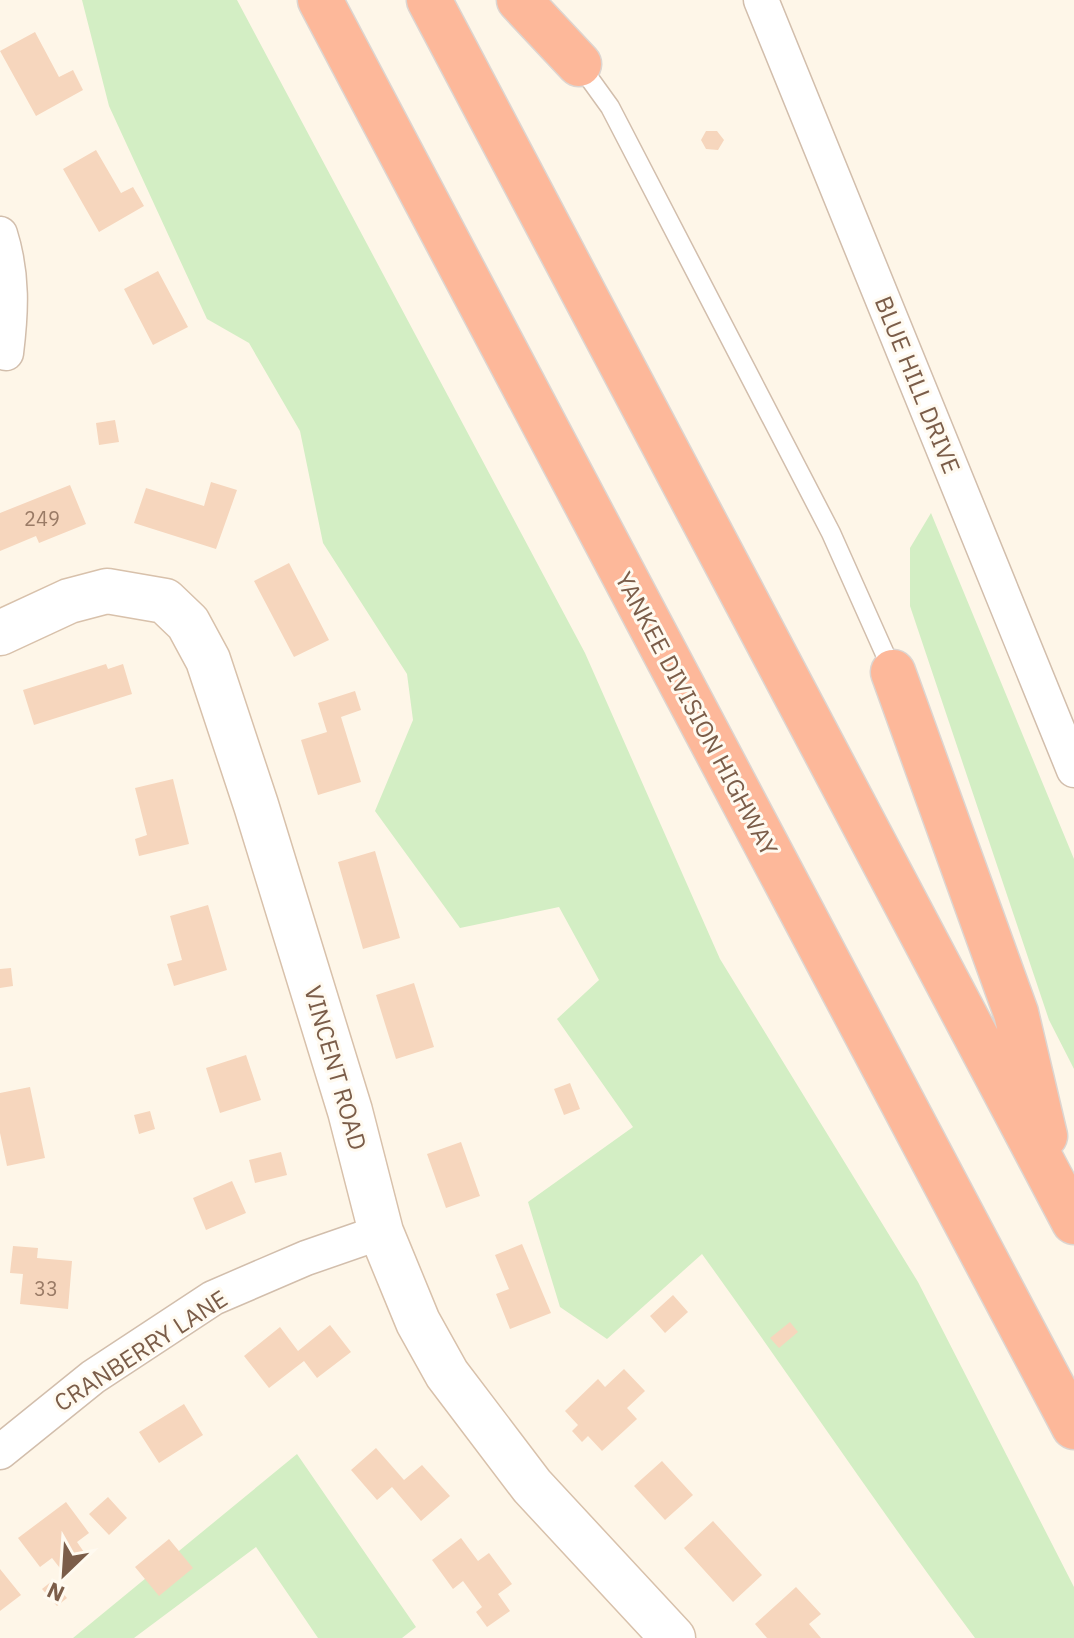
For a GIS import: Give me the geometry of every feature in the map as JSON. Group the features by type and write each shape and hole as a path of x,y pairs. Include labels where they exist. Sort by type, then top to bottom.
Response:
{"highway":[{"name":"YANKEE DIVISION HIGHWAY","path":"320,0 1074,1427"},
{"path":"429,0 1067,1210"},
{"path":"519,0 579,64"},
{"path":"893,672 1016,1013 1067,1210"}],"street":[{"name":"BLUE HILL DRIVE","path":"761,0 1074,770"},
{"path":"0,234 9,260 12,307 6,353"},
{"name":"VINCENT ROAD","path":"0,633 69,601 107,591 165,601 188,623 208,660 256,805 350,1111 381,1232 418,1322 447,1374 482,1424 608,1572 673,1638"},
{"name":"CRANBERRY LANE","path":"3,1437 213,1298 381,1232"}],"lane":[{"path":"579,64 610,107 831,533 893,672"}],"green space":[{"path":"82,0 237,0 585,653 720,959 918,1282 1074,1587 1074,1638 975,1638 702,1254 607,1339 560,1307 528,1202 633,1127 557,1019 599,980 559,907 460,928 375,811 413,720 407,674 323,543 300,431 249,343 207,319 109,106"},
{"path":"931,513 1074,859 1074,1069 1049,1020 910,606 910,548"},
{"path":"297,1454 416,1627 402,1638 318,1638 256,1547 134,1638 73,1638"}],"building":[{"path":"35,32 59,77 73,70 83,90 36,116 0,51"},
{"path":"706,131 717,131 724,140 718,150 706,149 701,140"},
{"path":"96,150 121,193 133,187 144,206 99,232 63,169"},
{"path":"158,271 188,327 153,345 124,289"},
{"path":"115,420 119,442 99,445 96,423"},
{"path":"211,482 237,490 216,549 134,523 146,488 204,506"},
{"path":"70,485 86,524 39,543 36,536 0,551 0,513"},
{"path":"289,563 329,640 294,657 254,581"},
{"path":"106,664 108,669 123,664 132,694 34,725 23,690"},
{"path":"355,691 361,710 341,717 361,782 318,795 301,740 327,732 318,703"},
{"path":"173,779 189,844 139,856 135,839 147,835 135,788"},
{"path":"375,851 400,938 363,949 338,862"},
{"path":"208,905 227,970 174,986 167,964 182,960 170,916"},
{"path":"11,968 13,986 0,988 0,969"},
{"path":"414,983 434,1047 396,1059 376,995"},
{"path":"246,1055 261,1100 220,1113 206,1068"},
{"path":"570,1083 580,1109 564,1115 554,1089"},
{"path":"30,1087 45,1158 7,1166 0,1133 0,1093"},
{"path":"150,1111 155,1129 139,1134 134,1115"},
{"path":"461,1142 480,1196 446,1208 427,1154"},
{"path":"281,1152 287,1175 255,1183 249,1160"},
{"path":"232,1181 246,1213 206,1230 193,1198"},
{"path":"522,1244 551,1313 510,1329 496,1294 509,1289 495,1255"},
{"path":"13,1246 38,1248 37,1258 72,1261 68,1309 20,1304 23,1274 10,1273"},
{"path":"673,1295 688,1312 665,1333 650,1316"},
{"path":"790,1322 798,1332 779,1348 770,1338"},
{"path":"330,1325 351,1352 317,1378 304,1361 269,1388 244,1356 280,1327 298,1351"},
{"path":"624,1369 645,1391 627,1408 637,1419 602,1451 588,1436 582,1442 572,1431 578,1425 565,1411 598,1379 605,1387"},
{"path":"184,1404 203,1435 159,1463 139,1432"},
{"path":"376,1448 404,1480 422,1465 450,1496 421,1521 392,1487 377,1500 351,1470"},
{"path":"662,1461 693,1495 665,1520 634,1486"},
{"path":"108,1497 127,1518 109,1535 89,1514"},
{"path":"66,1502 89,1533 77,1542 86,1555 63,1572 52,1558 40,1567 18,1538"},
{"path":"713,1521 762,1575 733,1602 684,1548"},
{"path":"461,1538 478,1561 489,1553 512,1584 498,1594 510,1611 487,1627 476,1612 482,1607 463,1581 453,1589 432,1560"},
{"path":"169,1539 193,1568 159,1596 135,1567"},
{"path":"0,1569 21,1595 0,1611"},
{"path":"52,1581 67,1598 57,1606 42,1589"},
{"path":"796,1587 821,1614 809,1624 821,1638 767,1638 755,1624"}]}
